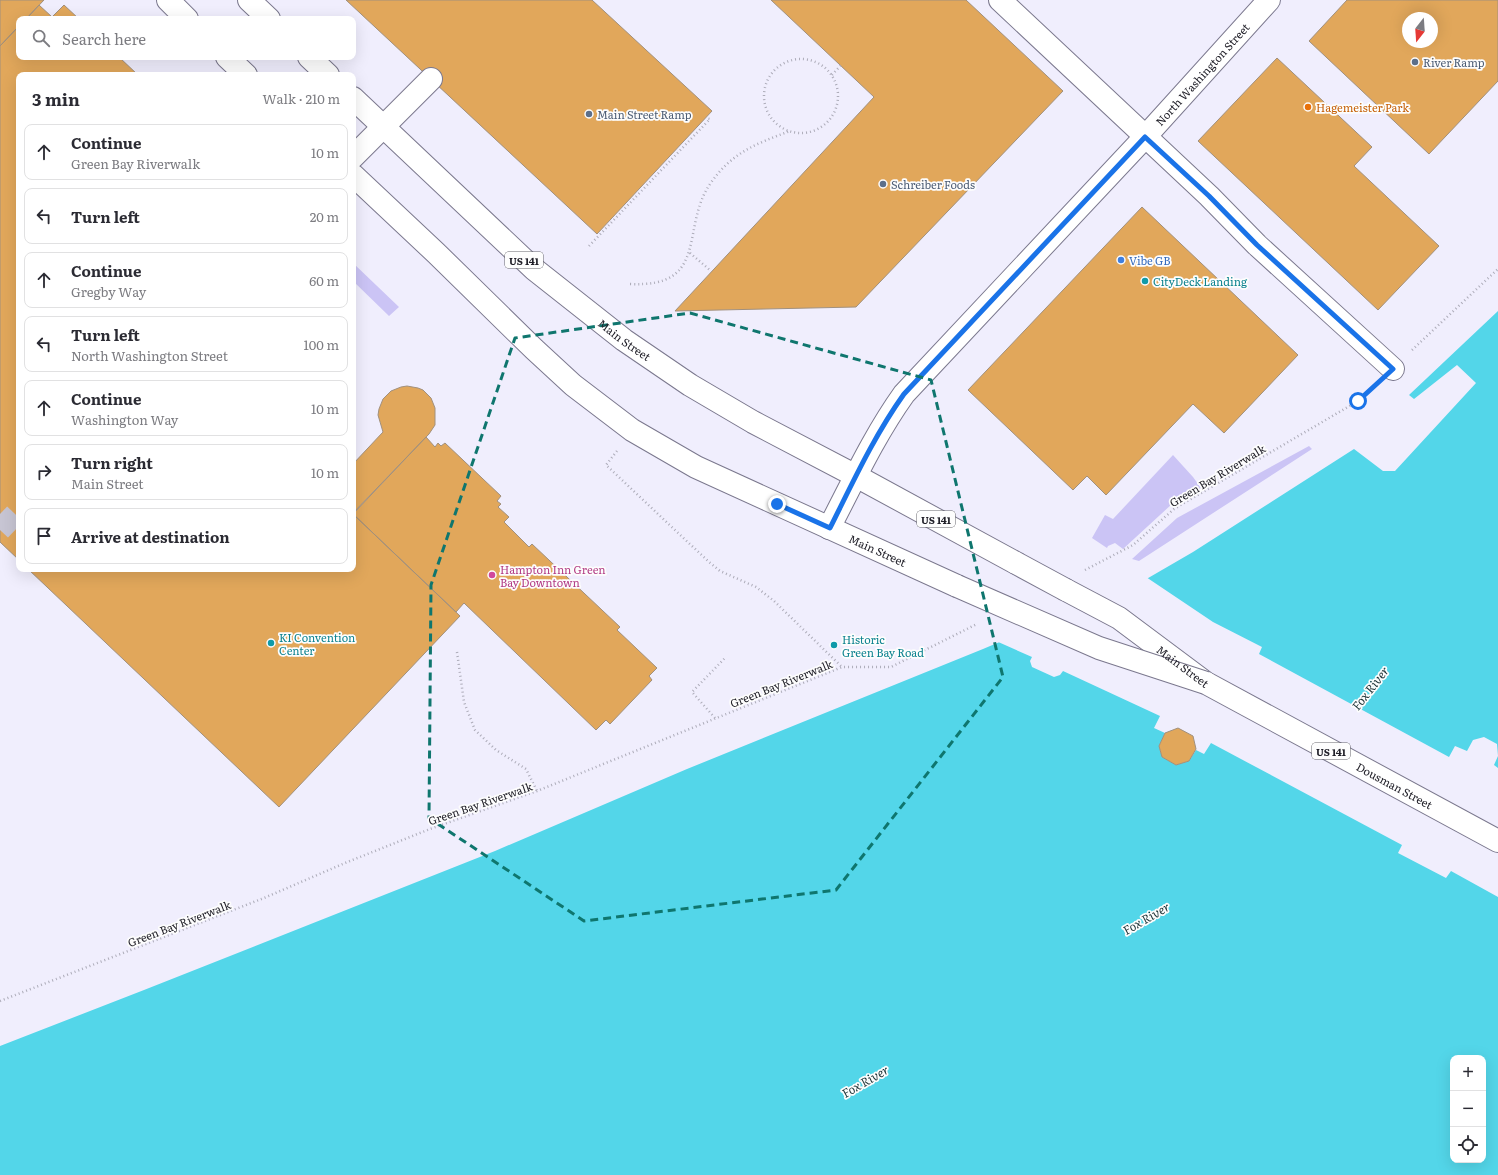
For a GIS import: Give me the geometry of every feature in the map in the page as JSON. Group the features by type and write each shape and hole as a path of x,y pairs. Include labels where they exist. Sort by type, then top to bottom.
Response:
{"main road":[{"path":"168,0 185,16"},
{"path":"249,0 266,16"},
{"path":"1000,0 1209,196 1257,245 1393,369"},
{"name":"North Washington Street","path":"830,528 887,418 904,394 1145,137 1269,0"},
{"path":"230,60 243,72"},
{"path":"312,60 325,72"},
{"path":"356,154 431,79"},
{"name":"Main Street","path":"356,101 534,269 624,340 690,385 753,422 1119,618 1206,683"},
{"name":"Main Street","path":"356,178 562,375 632,430 696,466 957,586 1099,648 1206,683"},
{"name":"Dousman Street","path":"1206,683 1498,841"}],"path":[{"path":"799,59 811,60 823,66 832,74 837,85 838,97 836,108 831,118 823,126 812,131 801,133 790,131 778,125 770,115 765,104 765,91 768,79 776,69 786,62 799,59"},
{"path":"832,74 841,65"},
{"path":"589,246 710,119 706,118"},
{"path":"630,284 644,284 660,281 676,273 684,264 690,253 698,212 703,196 710,183 733,158 749,147 790,131"},
{"path":"690,253 711,271"},
{"name":"Green Bay Riverwalk","path":"1083,570 1133,545 1174,509 1358,401 1498,269"},
{"path":"632,430 606,465 709,562 720,571 756,587 774,601 842,667"},
{"name":"Green Bay Riverwalk","path":"0,1001 264,898 430,828 537,791 842,667 891,668 984,621"},
{"path":"457,652 464,702 475,730 496,750 526,769 537,791"},
{"path":"715,718 692,692 725,658"}],"highlighted area":[{"path":"690,313 931,380 1003,677 836,890 584,921 429,818 431,585 515,338"}],"shaded area":[{"path":"356,266 399,307 389,316 356,284"},
{"path":"1309,446 1312,449 1139,561 1132,559 1177,518"},
{"path":"1173,455 1201,488 1172,504 1123,549 1115,543 1107,548 1092,538 1105,515 1113,519"}],"water":[{"name":"Fox River","path":"1498,311 1498,1175 0,1175 0,1046 495,851 687,769 983,649 1143,581 1193,552 1354,449 1383,471 1395,471 1476,383 1457,365 1414,399 1409,395"}],"pier":[{"path":"1146,577 1213,622 1262,647 1259,654 1449,757 1455,746 1467,751 1473,740 1484,737 1497,744 1498,756 1494,765 1498,768 1498,897 1451,871 1446,878 1398,853 1402,845 1211,743 1204,754 1196,750 1189,761 1176,765 1162,757 1159,746 1165,733 1154,728 1160,716 1063,671 1060,675 1054,677 1032,667 1030,661 1032,657 996,641"}],"building":[{"path":"0,0 44,0 29,16 16,16 16,29 0,46"},
{"name":"Main Street Ramp","path":"346,0 592,0 712,111 597,234"},
{"name":"Schreiber Foods","path":"771,0 966,0 1063,91 856,307 675,311 874,97"},
{"name":"River Ramp","path":"1347,0 1498,0 1498,81 1429,154 1309,41"},
{"path":"39,5 51,16 29,16"},
{"path":"64,5 76,16 53,16"},
{"path":"16,29 16,60 122,60 135,72 16,72 16,557 0,542 0,46"},
{"path":"1277,58 1372,147 1354,166 1439,246 1378,310 1198,141"},
{"name":"CityDeck Landing","path":"1142,207 1298,355 1224,433 1193,404 1106,495 1087,476 1073,490 968,390"},
{"path":"407,386 418,388 423,390 431,398 435,408 435,425 429,434 356,510 356,461 383,432 378,415 383,399 391,391"},
{"name":"Hampton Inn Green Bay Downtown","path":"426,437 435,447 438,443 441,446 445,443 501,496 497,501 501,504 498,507 509,517 504,522 529,547 532,544 620,627 617,630 657,668 649,676 652,680 610,724 606,720 596,730 464,603 456,612 356,517 356,511"},
{"name":"KI Convention Center","path":"356,517 460,616 279,807 31,572 356,572"},
{"path":"1178,728 1193,736 1196,749 1189,761 1176,765 1162,757 1159,746 1165,733"}],"tunnel":[{"path":"0,530 16,513"}],"place":[{"name":"River Ramp","path":"1415,62"},
{"name":"Hagemeister Park","path":"1308,107"},
{"name":"Main Street Ramp","path":"589,114"},
{"name":"Schreiber Foods","path":"883,184"},
{"name":"Vibe GB","path":"1121,260"},
{"name":"CityDeck Landing","path":"1145,281"},
{"name":"Hampton Inn Green Bay Downtown","path":"492,575"},
{"name":"KI Convention Center","path":"271,643"},
{"name":"Historic Green Bay Road","path":"834,645"}],"route":[{"path":"777,504 830,528 878,434 904,394 1145,137 1209,196 1257,245 1393,369 1358,401"}]}
